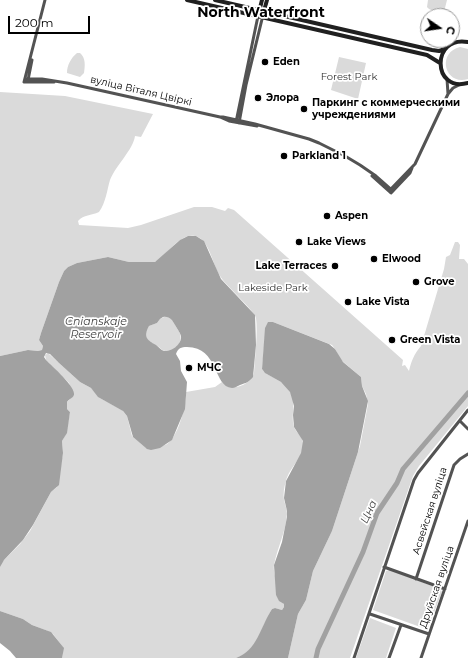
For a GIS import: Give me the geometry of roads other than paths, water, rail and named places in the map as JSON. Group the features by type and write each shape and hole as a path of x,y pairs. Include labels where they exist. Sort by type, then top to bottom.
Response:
{"main road":[{"path":"187,0 427,55 440,62"},
{"path":"215,0 432,50 439,51 468,38"},
{"path":"262,0 262,11"},
{"path":"260,17 266,0"},
{"path":"463,41 468,42"},
{"path":"445,49 440,62 441,72 447,79 455,83 468,83"}],"street":[{"name":"вуліца Віталя Цвіркі","path":"45,0 26,81 42,79 88,87 220,117 222,119 259,126 309,139 345,156 391,190 410,173 448,94"},
{"path":"237,122 260,17"},
{"path":"447,79 448,94"},
{"path":"448,94 453,88 461,84"},
{"path":"354,658 416,477 468,410"},
{"path":"460,421 468,429"},
{"name":"Асвейская вуліца","path":"416,579 448,478 454,465 468,454"},
{"name":"Друйская вуліца","path":"421,658 468,521"},
{"path":"384,568 445,589"},
{"path":"370,614 430,634"},
{"path":"389,658 401,624"}],"water":[{"name":"Cnianskaje Reservoir","path":"188,236 196,236 204,241 221,279 255,315 256,345 253,377 247,382 234,388 226,386 221,381 205,353 197,349 187,347 180,348 176,354 180,361 181,371 187,382 185,409 172,440 160,448 151,450 147,449 133,437 127,416 123,411 98,397 91,388 80,382 50,354 46,353 44,357 46,360 68,382 74,391 73,397 67,402 67,409 70,412 67,433 62,441 63,453 59,485 51,492 23,540 4,560 0,567 0,356 28,350 42,350 43,346 39,340 41,333 59,282 64,271 68,267 77,263 108,257 129,262 155,262 180,240","holes":["165,317 169,318 173,322 181,336 178,345 167,351 162,350 148,340 146,336 149,326 157,323 160,319"]},
{"path":"268,322 273,322 329,344 335,349 343,362 361,377 362,386 368,401 358,452 332,531 313,571 306,600 298,614 288,658 236,658 249,650 254,644 272,609 275,608 282,610 284,607 284,604 279,601 276,595 274,565 282,542 287,517 284,498 286,481 301,453 303,441 294,427 294,406 290,392 281,382 265,373 262,369 265,328"},
{"path":"0,611 23,619 32,625 51,632 64,648 62,658 16,658 0,643"}],"waterway":[{"name":"Цна","path":"316,658 318,649 363,552 377,513 397,483 403,469 468,393"}],"place":[{"name":"Eden","path":"265,62"},
{"name":"Элора","path":"258,98"},
{"name":"Паркинг с коммерческими учреждениями","path":"304,109"},
{"name":"Parkland 1","path":"284,156"},
{"name":"Aspen","path":"327,216"},
{"name":"Lake Views","path":"299,242"},
{"name":"Elwood","path":"374,259"},
{"name":"Lake Terraces","path":"335,266"},
{"name":"Grove","path":"416,282"},
{"name":"Lake Vista","path":"348,302"},
{"name":"Green Vista","path":"392,340"},
{"name":"МЧС","path":"189,368"}],"district":[{"name":"North Waterfront","path":"261,13"}],"park label":[{"name":"Forest Park","path":"349,77"},
{"name":"Lakeside Park","path":"273,288"}]}
